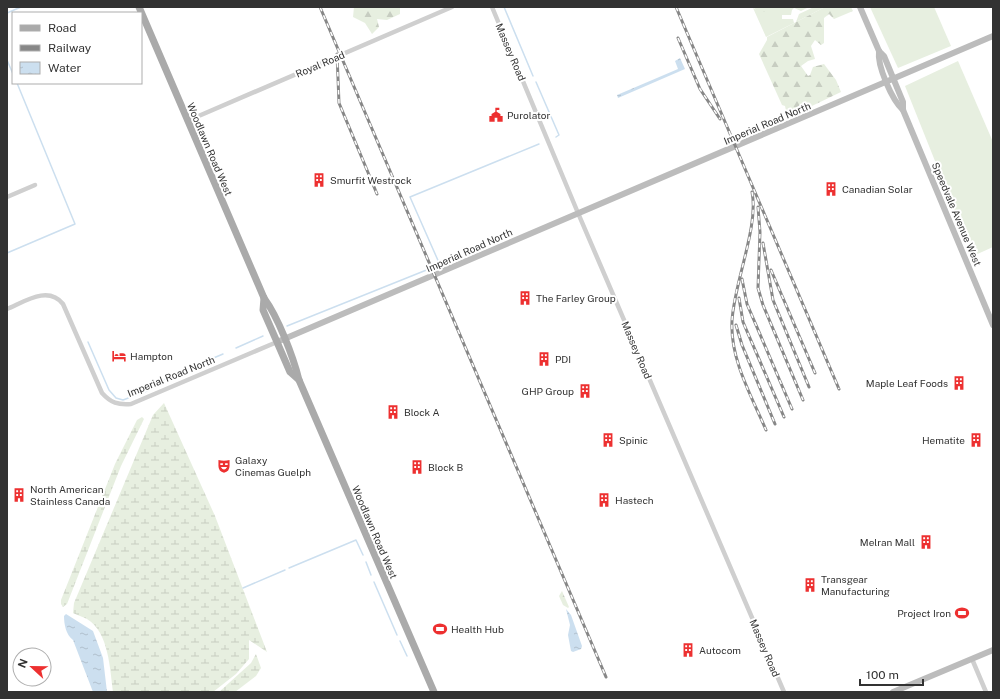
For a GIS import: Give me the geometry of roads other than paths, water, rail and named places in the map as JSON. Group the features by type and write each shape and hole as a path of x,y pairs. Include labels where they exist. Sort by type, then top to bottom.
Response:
{"main road":[{"name":"Woodlawn Road West","path":"142,14 264,298 264,310 280,341 290,372 299,380 434,692"}],"street":[{"name":"Royal Road","path":"187,121 452,7"},
{"name":"Massey Road","path":"492,7 578,213 784,692"},
{"name":"Speedvale Avenue West","path":"860,7 879,52 884,56 903,102 903,110"},
{"name":"Imperial Road North","path":"7,309 40,295 53,295 59,298 102,393 109,401 119,405 131,404 894,80 993,36"},
{"name":"Speedvale Avenue West","path":"879,52 878,59 887,82 897,104 903,110 993,325"},
{"path":"7,197 35,185"},
{"path":"893,692 993,650"},
{"path":"972,659 986,692"}],"water":[{"path":"680,58 685,69 618,98 617,95 678,69 675,61"},
{"path":"566,609 571,615 582,646 581,649 573,652 571,651 568,635 570,625"},
{"path":"66,614 93,631 103,658 107,692 93,692 73,640 66,629 64,616"}],"waterway":[{"path":"7,13 21,7"},
{"path":"504,7 533,76"},
{"path":"7,60 12,72"},
{"path":"536,82 559,135 556,137"},
{"path":"7,253 75,224 17,84"},
{"path":"436,266 440,265 410,197 539,144"},
{"path":"287,326 429,269"},
{"path":"236,348 263,336"},
{"path":"88,342 109,390 116,398 123,400 147,391"},
{"path":"157,384 166,378 223,354"},
{"path":"289,568 356,540 363,555"},
{"path":"366,562 371,575"},
{"path":"243,588 285,570"},
{"path":"374,582 397,635"},
{"path":"400,641 407,656"}],"railway":[{"path":"320,7 606,677"},
{"path":"676,7 839,389"},
{"path":"678,38 700,89 720,119"},
{"path":"337,54 339,103 377,194"},
{"path":"752,192 752,221 734,306 732,335 734,349 743,377 766,430"},
{"path":"758,207 760,232 758,288 763,305 803,400"},
{"path":"763,243 773,300 809,387"},
{"path":"771,270 815,373"},
{"path":"742,279 747,304 792,409"},
{"path":"739,298 743,322 784,417"},
{"path":"736,325 742,345 775,424"}],"place":[{"name":"Purolator","path":"496,115"},
{"name":"Smurfit Westrock","path":"319,180"},
{"name":"Canadian Solar","path":"831,189"},
{"name":"The Farley Group","path":"525,298"},
{"name":"Hampton","path":"119,356"},
{"name":"PDI","path":"544,359"},
{"name":"Maple Leaf Foods","path":"959,383"},
{"name":"GHP Group","path":"585,391"},
{"name":"Block A","path":"393,412"},
{"name":"Spinic","path":"608,440"},
{"name":"Hematite","path":"976,440"},
{"name":"Galaxy Cinemas Guelph","path":"224,466"},
{"name":"Block B","path":"417,467"},
{"name":"North American Stainless Canada","path":"19,495"},
{"name":"Hastech","path":"604,500"},
{"name":"Melran Mall","path":"926,542"},
{"name":"Transgear Manufacturing","path":"810,585"},
{"name":"Project Iron","path":"962,613"},
{"name":"Health Hub","path":"440,629"},
{"name":"Autocom","path":"688,650"}]}
